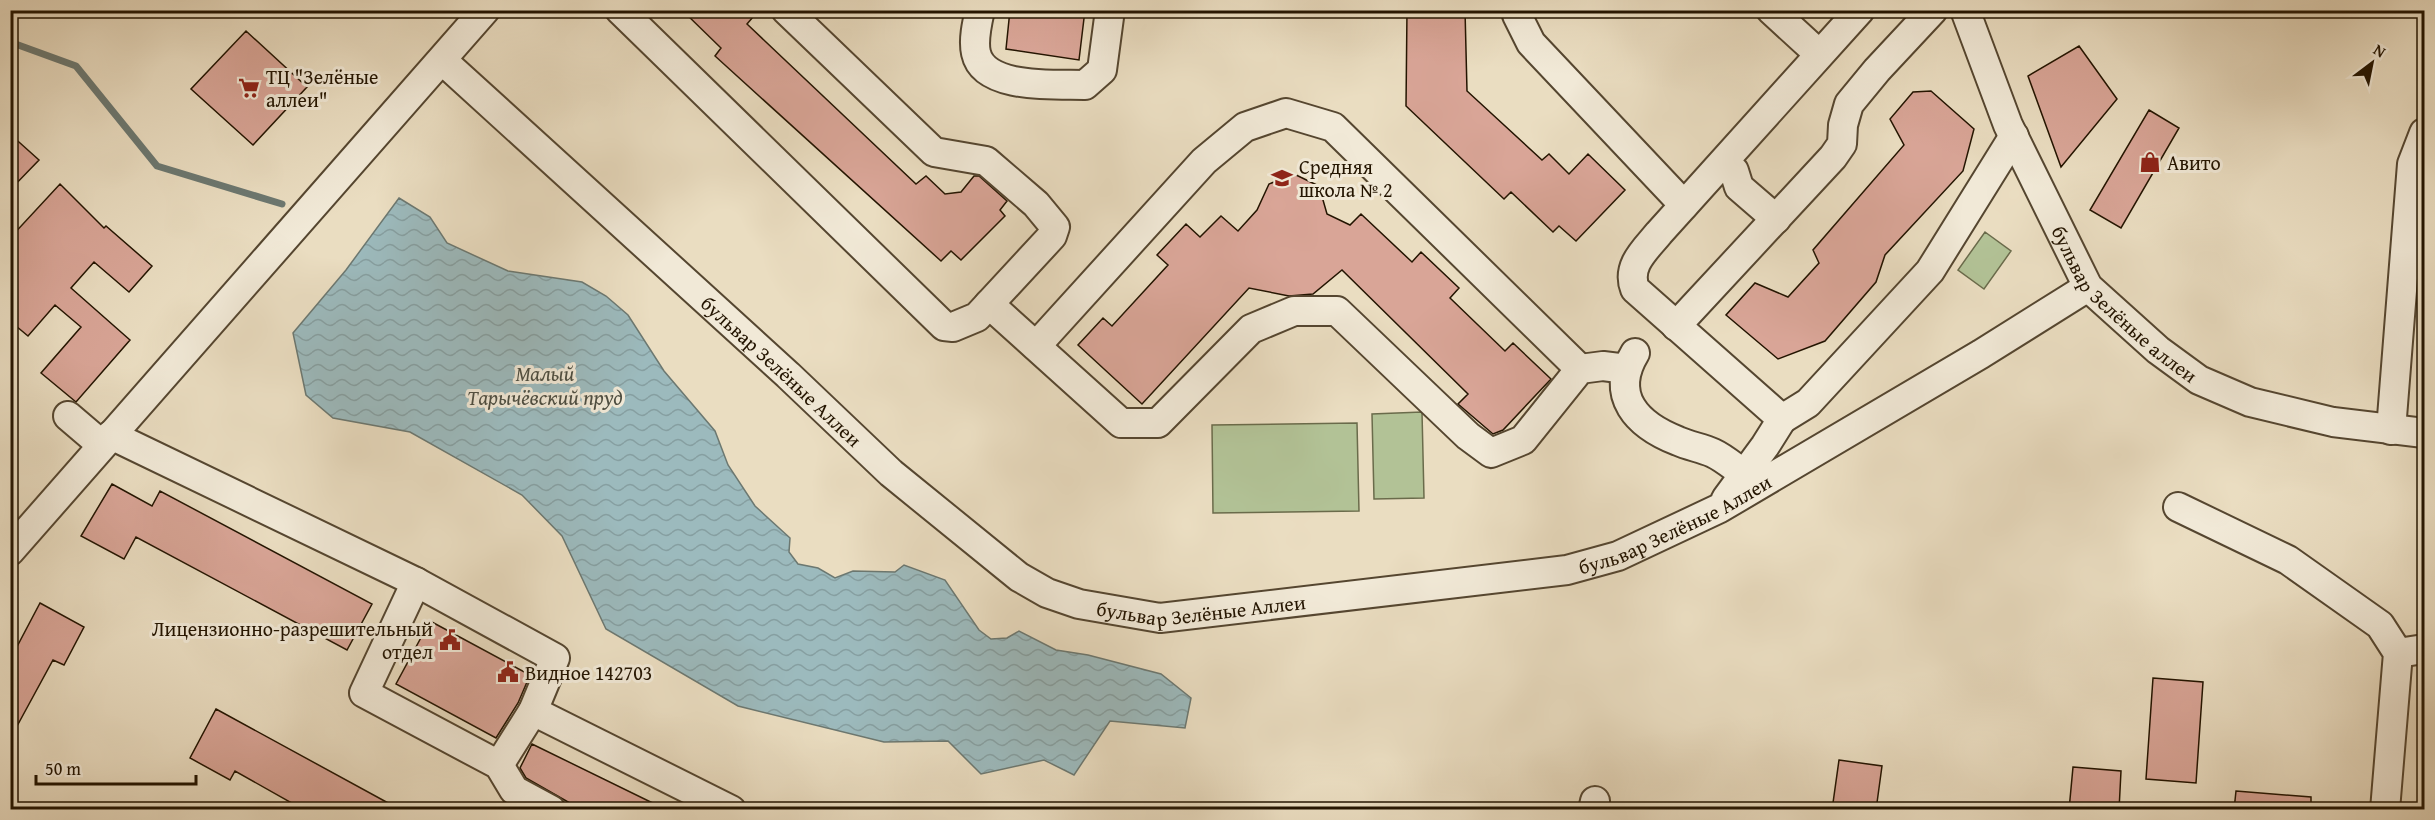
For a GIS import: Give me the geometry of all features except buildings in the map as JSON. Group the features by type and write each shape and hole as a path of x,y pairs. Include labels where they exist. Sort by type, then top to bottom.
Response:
{"street":[{"path":"10,551 443,61 485,10"},
{"path":"620,10 944,326 953,327 977,317 1052,236 1055,227 995,166 986,161 934,152 786,10"},
{"path":"980,10 976,52 982,64 1002,80 1085,85 1102,70 1110,10"},
{"path":"1519,10 1517,15 1531,44 1684,205"},
{"path":"1771,10 1819,54"},
{"path":"1782,419 1635,289 1631,276 1636,262 1684,205 1860,10"},
{"path":"1676,326 1842,144 1843,125 1849,104 1933,10"},
{"name":"бульвар Зелёные аллеи","path":"1965,10 2014,136 2088,287 2158,350 2199,380 2250,402 2333,423 2424,433"},
{"name":"бульвар Зелёные Аллеи","path":"443,61 788,375 891,473 1019,577 1047,593 1079,604 1160,618 1567,570 1618,556 1720,508 1971,360 2088,287"},
{"path":"1036,346 1204,161 1245,127 1286,113 1333,128 1580,369"},
{"path":"2391,430 2412,164 2424,133"},
{"path":"1720,508 1782,419 1808,403 1930,271 2014,136"},
{"path":"1734,171 1738,187 1776,219"},
{"path":"989,304 1121,423 1158,423 1251,329 1294,311 1337,311 1468,436 1491,453 1523,440 1580,369 1631,361 1623,378 1625,397 1633,411 1651,427 1676,441 1714,453 1744,474"},
{"path":"68,416 107,440 416,582 555,658 533,711 499,765"},
{"path":"2178,507 2288,560 2380,625 2411,651 2385,810"},
{"path":"416,582 364,693 499,765 514,790 551,810"},
{"path":"533,711 731,810"}],"green space":[{"path":"1985,232 2011,251 1984,289 1958,270"},
{"path":"1422,412 1424,498 1374,499 1372,414"},
{"path":"1357,423 1359,511 1213,513 1212,425"}],"water":[{"name":"Малый Тарычёвский пруд","path":"399,198 430,217 447,243 508,271 582,282 606,296 628,315 664,371 715,431 728,465 755,506 790,538 789,552 798,564 818,568 835,578 853,571 895,572 904,565 945,580 979,630 991,639 1007,638 1019,631 1056,650 1088,655 1161,674 1191,698 1185,728 1110,721 1074,775 1044,760 981,774 948,741 884,742 738,706 606,629 562,536 522,495 410,432 333,418 306,395 293,333 346,270"}],"waterway":[{"path":"10,42 76,66 157,166 282,204"}],"place":[{"name":"ТЦ \"Зелёные аллеи\"","path":"249,88"},
{"name":"Авито","path":"2150,162"},
{"name":"Средняя школа № 2","path":"1282,178"},
{"name":"Лицензионно-разрешительный отдел","path":"450,640"},
{"name":"Видное 142703","path":"508,672"}]}
